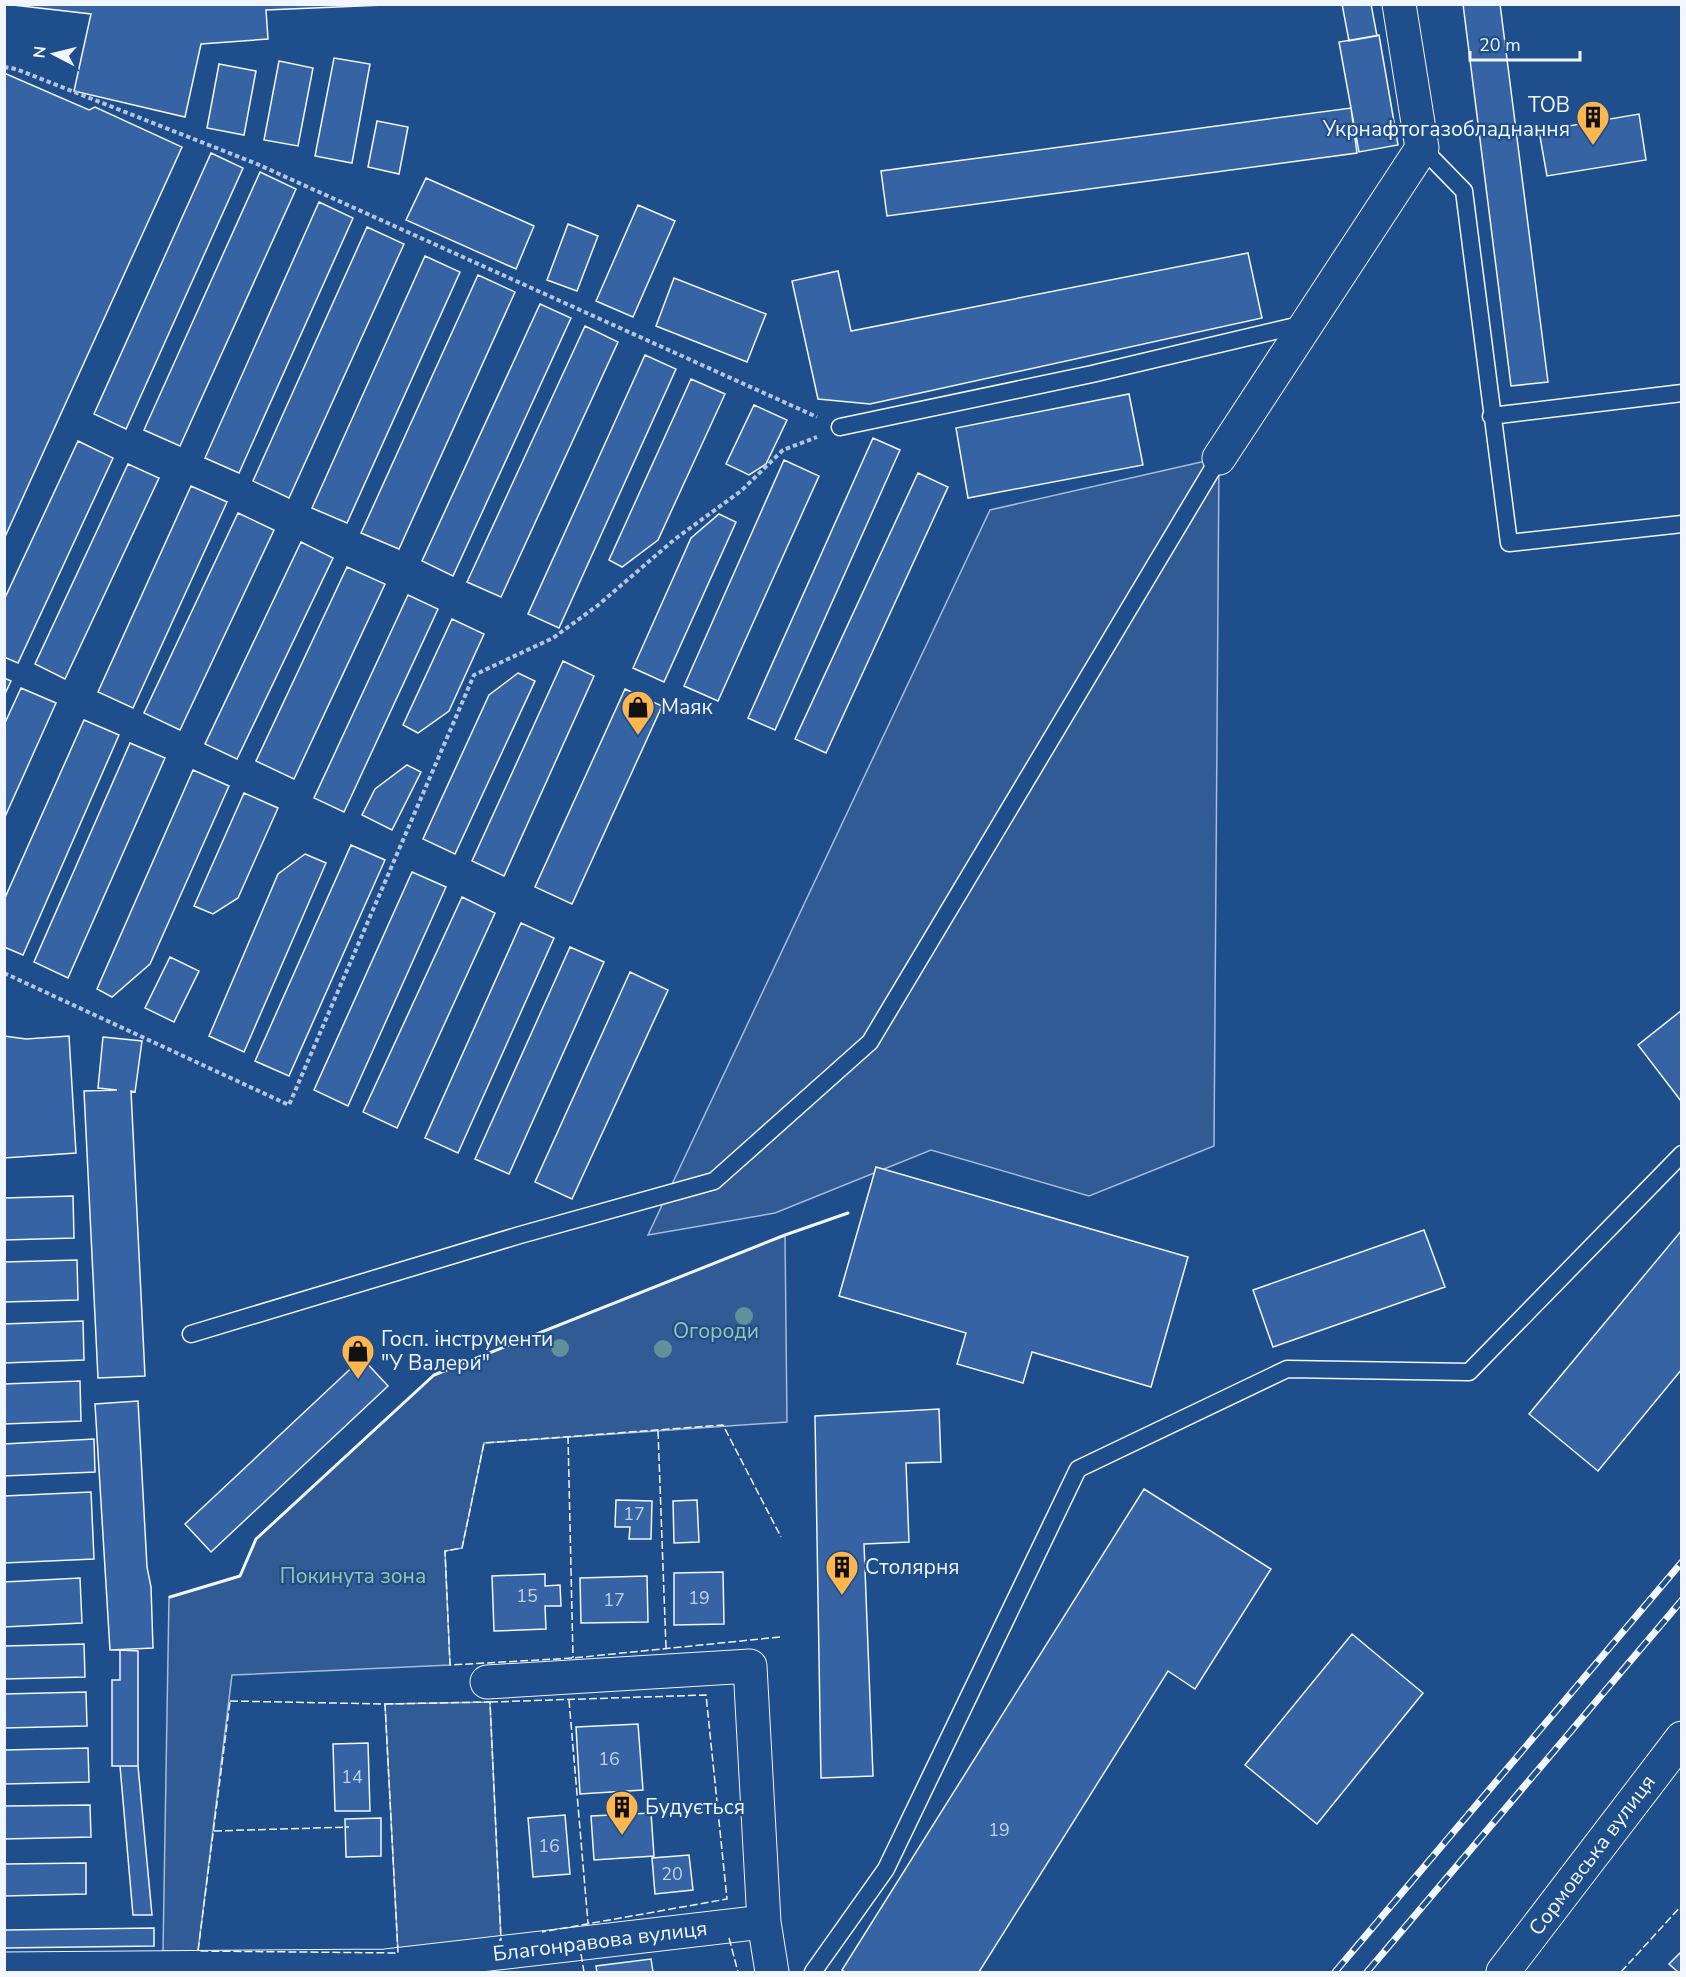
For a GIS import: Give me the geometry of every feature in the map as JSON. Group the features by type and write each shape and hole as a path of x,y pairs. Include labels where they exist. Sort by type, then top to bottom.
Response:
{"street":[{"path":"1219,458 1422,148 1399,4"},
{"path":"487,1682 750,1666 764,1922 772,1972"},
{"name":"Сормовська вулиця","path":"1503,1972 1682,1738"},
{"name":"Благонравова вулиця","path":"4,1969 386,1966 764,1922"}],"lane":[{"path":"1422,148 1464,191 1509,543 1682,524"},
{"path":"840,427 1092,374 1305,324"},
{"path":"1491,416 1682,393"},
{"path":"191,1334 520,1234 714,1181 870,1042 1219,458"},
{"path":"813,1972 886,1869 1078,1468 1287,1369 1469,1372 1682,1154"}],"path":[{"path":"4,67 16,69 257,164 840,427"},
{"path":"4,973 289,1105 474,675 553,638 597,606 675,539 741,491 783,450 840,427"}],"shaded area":[{"path":"1219,458 1214,1146 1089,1196 931,1150 775,1213 648,1235 990,510"},
{"name":"Покинута зона","path":"785,1235 787,1422 484,1443 462,1548 445,1551 450,1665 232,1675 198,1951 163,1951 169,1597 240,1576 256,1539 434,1375"},
{"path":"490,1702 501,1940 398,1953 385,1704"}],"building":[{"path":"4,4 408,4 266,10 268,39 201,44 185,117 74,91 91,14"},
{"path":"1342,4 1371,4 1377,36 1349,41"},
{"path":"1463,4 1500,4 1548,382 1511,386"},
{"path":"1379,35 1398,145 1359,152 1339,42"},
{"path":"334,58 370,64 352,163 315,156"},
{"path":"279,61 313,68 298,146 264,140"},
{"path":"219,64 256,71 244,135 207,128"},
{"path":"4,73 89,110 95,107 182,147 4,539"},
{"path":"1351,108 1357,153 887,216 881,171"},
{"name":"ТОВ Укрнафтогазобладнання","path":"1639,114 1646,160 1547,176 1539,131"},
{"path":"377,121 408,127 399,174 368,167"},
{"path":"211,153 243,168 126,429 94,414"},
{"path":"260,172 296,189 180,446 144,430"},
{"path":"426,178 534,226 516,269 406,220"},
{"path":"319,202 353,218 239,473 205,458"},
{"path":"638,205 675,221 633,317 596,301"},
{"path":"568,224 598,236 577,291 547,280"},
{"path":"367,227 404,244 289,498 253,481"},
{"path":"1248,253 1262,318 870,404 818,399 792,281 838,271 851,331"},
{"path":"425,256 460,272 347,523 312,508"},
{"path":"478,275 515,292 399,549 361,533"},
{"path":"674,278 766,314 747,362 656,326"},
{"path":"540,304 571,318 453,576 422,561"},
{"path":"585,326 618,342 501,597 467,582"},
{"path":"645,355 676,369 559,628 528,614"},
{"path":"691,379 725,394 658,540 622,567 609,560"},
{"path":"1129,394 1143,465 968,498 956,428"},
{"path":"754,405 787,420 766,464 749,475 726,464"},
{"path":"873,438 900,450 775,730 748,718"},
{"path":"78,441 113,458 18,663 4,657 4,600"},
{"path":"784,460 819,476 718,701 684,686"},
{"path":"128,464 159,478 65,679 35,664"},
{"path":"918,473 948,487 826,753 795,739"},
{"path":"191,486 227,502 133,708 98,692"},
{"path":"238,513 274,530 180,730 144,713"},
{"path":"719,514 736,522 664,682 633,668 691,538"},
{"path":"301,542 333,558 237,759 205,744"},
{"path":"347,567 385,584 294,779 256,761"},
{"path":"408,595 438,609 344,812 314,798"},
{"path":"452,619 484,634 449,711 418,733 403,725"},
{"path":"563,661 594,676 504,876 472,861"},
{"path":"518,673 535,681 455,854 423,839 489,695"},
{"path":"4,678 11,681 4,696"},
{"path":"21,688 56,703 4,819 4,725"},
{"path":"625,689 662,706 572,904 535,887"},
{"path":"84,720 119,735 23,955 4,947 4,900"},
{"path":"130,743 165,758 68,978 34,962"},
{"path":"407,765 421,772 392,830 362,815 375,789"},
{"path":"193,770 229,786 150,964 112,997 97,989"},
{"path":"244,793 278,808 238,898 213,914 194,906"},
{"path":"351,845 385,860 289,1076 255,1061"},
{"path":"305,854 326,863 244,1052 209,1036 278,874"},
{"path":"412,872 446,887 348,1106 314,1090"},
{"path":"462,897 495,913 397,1128 363,1112"},
{"path":"521,923 554,938 458,1153 425,1138"},
{"path":"570,947 604,962 509,1174 475,1159"},
{"path":"170,957 199,971 174,1022 145,1008"},
{"path":"630,972 668,990 572,1199 535,1182"},
{"path":"1682,1010 1682,1100 1681,1101 1638,1045"},
{"path":"4,1036 26,1039 69,1036 76,1153 4,1158"},
{"path":"103,1037 142,1041 135,1092 131,1091 145,1376 98,1378 84,1091 117,1090 98,1088"},
{"path":"876,1167 1188,1257 1151,1387 1032,1352 1023,1383 957,1364 966,1333 839,1296"},
{"path":"73,1196 74,1238 4,1240 4,1198"},
{"path":"1424,1230 1445,1287 1273,1347 1253,1290"},
{"path":"1682,1230 1682,1369 1598,1471 1529,1414"},
{"path":"77,1260 78,1300 4,1302 4,1262"},
{"path":"83,1321 84,1360 4,1363 4,1324"},
{"path":"362,1358 388,1386 211,1552 185,1524"},
{"path":"80,1381 81,1421 4,1424 4,1384"},
{"path":"138,1401 153,1648 110,1650 95,1404"},
{"name":"Столярня","path":"939,1409 941,1462 906,1463 909,1542 864,1544 873,1776 821,1778 815,1416"},
{"path":"94,1439 95,1472 4,1476 4,1444"},
{"path":"1144,1489 1271,1569 1195,1689 1168,1671 979,1972 845,1972 842,1970"},
{"path":"91,1492 94,1559 4,1563 4,1496"},
{"path":"616,1500 652,1501 651,1539 629,1539 630,1527 615,1527"},
{"path":"697,1500 699,1542 674,1543 673,1501"},
{"path":"723,1572 724,1624 674,1625 674,1573"},
{"path":"545,1574 545,1586 560,1585 561,1606 545,1606 546,1629 494,1631 492,1576"},
{"path":"647,1576 648,1622 581,1623 580,1578"},
{"path":"80,1578 82,1623 4,1627 4,1582"},
{"path":"1352,1634 1423,1693 1317,1824 1245,1765"},
{"path":"84,1644 85,1677 4,1679 4,1646"},
{"path":"120,1650 138,1651 138,1766 112,1766 112,1680 120,1680"},
{"path":"86,1692 87,1726 4,1728 4,1694"},
{"path":"638,1724 643,1790 580,1794 576,1727"},
{"path":"368,1743 370,1811 335,1811 333,1744"},
{"path":"88,1748 89,1782 4,1784 4,1750"},
{"path":"120,1766 138,1766 152,1915 133,1915"},
{"path":"90,1805 91,1837 4,1839 4,1806"},
{"name":"Будується","path":"651,1813 654,1856 594,1860 591,1816"},
{"path":"565,1815 570,1874 533,1877 528,1818"},
{"path":"381,1818 381,1856 346,1857 345,1819"},
{"path":"689,1855 693,1890 655,1894 652,1858"},
{"path":"86,1863 86,1894 4,1896 4,1864"},
{"path":"154,1928 154,1946 4,1948 4,1930"},
{"path":"1682,1951 1682,1972 1678,1972 1669,1964"},
{"path":"651,1959 653,1972 597,1972 596,1966"}],"railway":[{"path":"1335,1972 1682,1562"},
{"path":"1367,1972 1682,1600"}],"fence":[{"path":"780,1637 573,1658 450,1665 445,1551 462,1548 484,1443 723,1425 781,1537"},
{"path":"658,1431 666,1648"},
{"path":"568,1436 573,1658"},
{"path":"490,1702 706,1695 727,1899 542,1932"},
{"path":"569,1700 588,1923"},
{"path":"230,1701 385,1704 398,1953 198,1951 230,1701"},
{"path":"385,1704 490,1702 501,1940 499,1940"},
{"path":"214,1831 349,1827"},
{"path":"1621,1972 1682,1905"},
{"path":"729,1938 738,1972"},
{"path":"581,1954 584,1972"}],"wall":[{"path":"170,1597 240,1576 256,1539 434,1375 785,1235 848,1213"}],"place":[{"name":"ТОВ Укрнафтогазобладнання","path":"1593,146"},
{"name":"Маяк","path":"638,736"},
{"name":"Госп. інструменти \"У Валери\"","path":"358,1380"},
{"name":"Столярня","path":"842,1596"},
{"name":"Будується","path":"622,1836"}],"park label":[{"name":"Огороди","path":"716,1331"}]}
